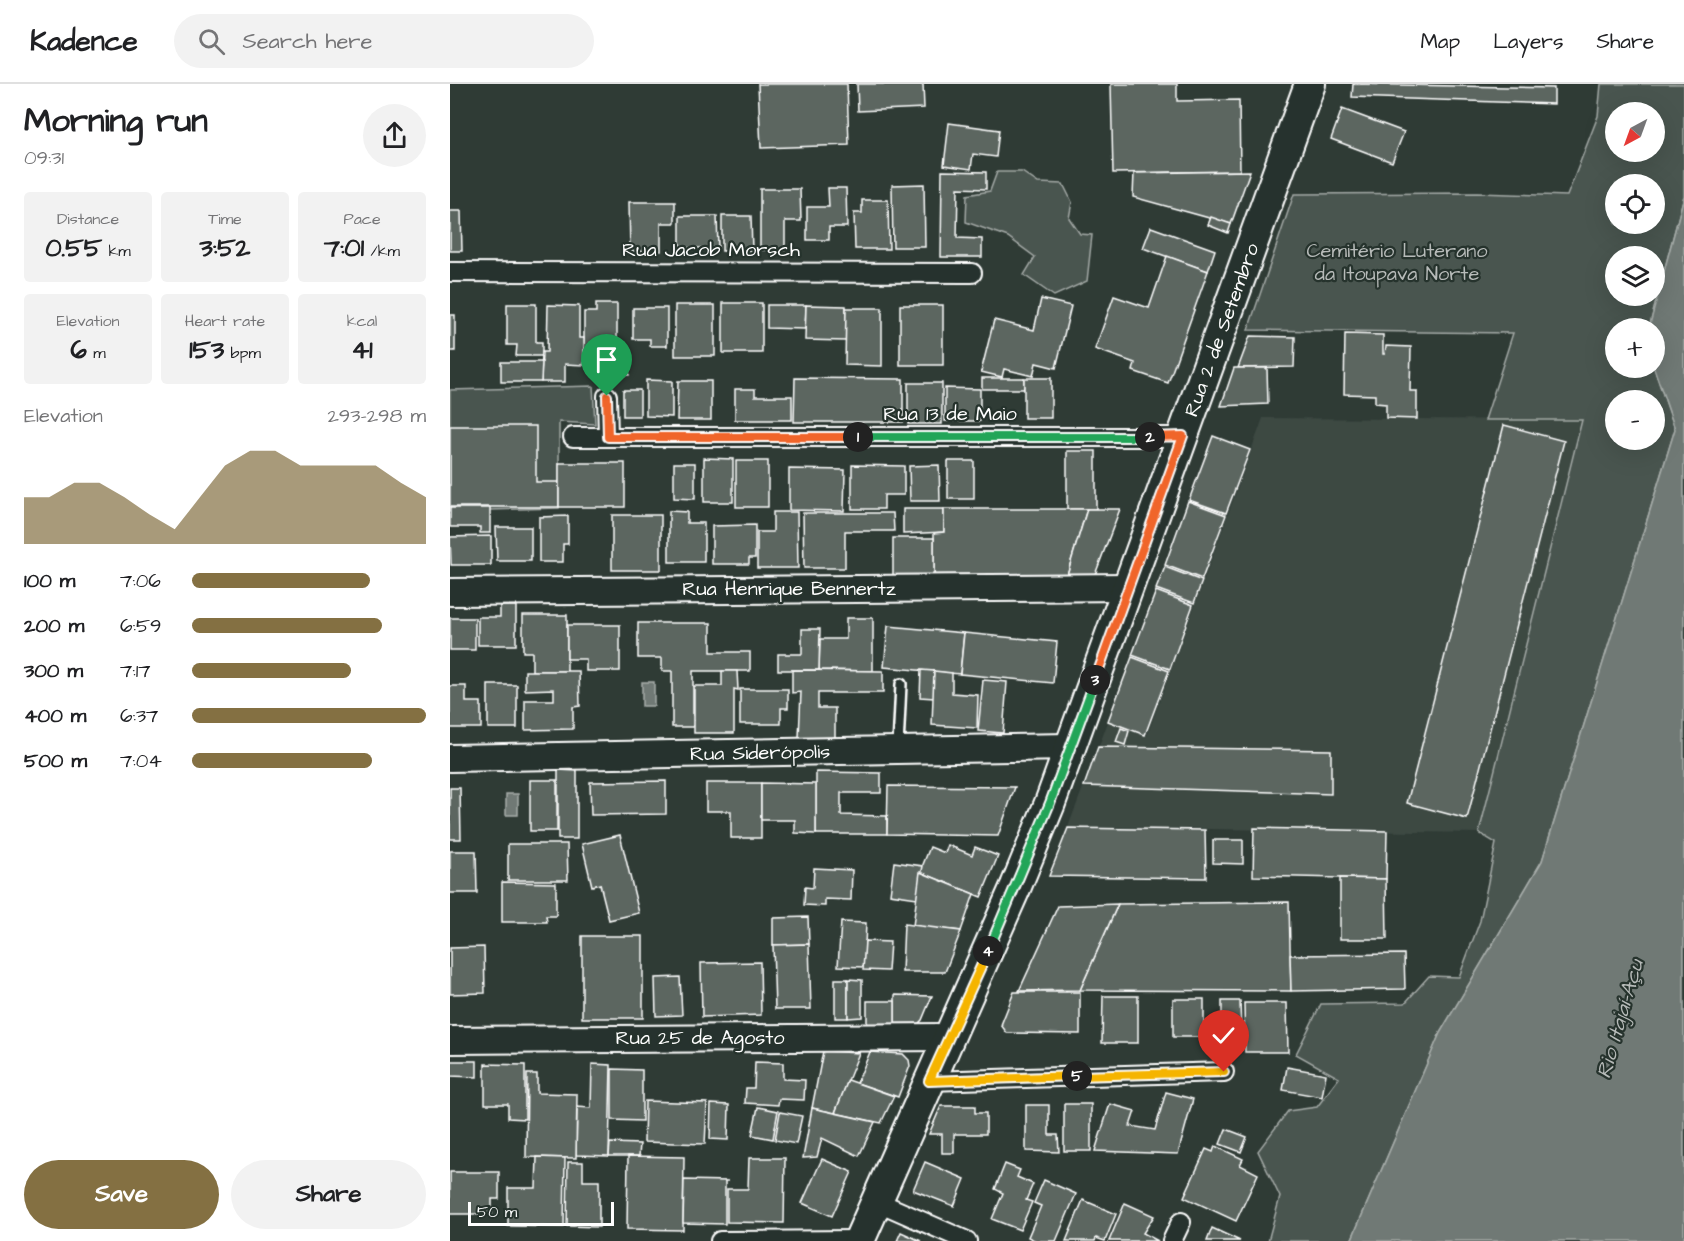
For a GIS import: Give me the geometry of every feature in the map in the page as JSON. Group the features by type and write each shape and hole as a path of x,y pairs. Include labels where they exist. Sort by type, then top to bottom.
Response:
{"main road":[{"name":"Rua 2 de Setembro","path":"859,1240 1016,886 1071,747 1310,84"}],"street":[{"name":"Rua Jacob Morsch","path":"450,272 972,273"},
{"path":"607,396 608,437"},
{"name":"Rua 13 de Maio","path":"573,437 1183,436"},
{"name":"Rua Henrique Bennertz","path":"450,592 1129,587"},
{"name":"Rua Siderópolis","path":"450,758 1071,747"},
{"name":"Rua 25 de Agosto","path":"450,1040 949,1037"},
{"path":"929,1081 1224,1072"},
{"path":"876,1201 967,1241"},
{"path":"1172,1241 1181,1222"},
{"path":"720,1241 859,1240"}],"lane":[{"path":"898,750 901,684"}],"shaded area":[{"path":"1263,418 1582,420 1479,833 1068,827 1108,722 1147,735"}],"green space":[{"name":"Cemitério Luterano da Itoupava Norte","path":"1601,84 1684,84 1684,196 1665,268 1665,246 1605,246 1605,306 1655,306 1652,318 1605,318 1605,378 1657,378 1662,390 1605,390 1605,450 1665,450 1665,400 1675,429 1542,861 1440,1033 1351,1241 1268,1241 1280,1197 1258,1151 1288,1111 1317,1107 1339,1078 1296,1054 1321,1004 1405,1003 1429,976 1459,977 1480,921 1496,843 1479,833 1582,420 1485,420 1513,333 1248,330 1294,194 1477,193 1567,196 1598,116"},
{"path":"997,172 1022,172 1038,183 1063,184 1072,202 1069,218 1080,234 1092,235 1087,281 1054,296 1024,275 1035,257 1008,237 966,222 967,195 990,191"},
{"path":"593,386 595,424 559,422 559,508 450,511 450,390"}],"water":[{"name":"Rio Itajaí-Açu","path":"1684,196 1684,1241 1351,1241 1440,1033 1542,861 1675,429 1665,400 1665,390 1662,390 1657,378 1665,378 1665,318 1652,318 1655,306 1665,306 1665,268"},
{"path":"642,682 654,682 654,706 642,706"},
{"path":"506,794 518,794 518,815 506,815"}],"building":[{"path":"758,84 847,84 849,145 761,148"},
{"path":"857,84 923,84 924,108 858,111"},
{"path":"1111,84 1177,84 1177,101 1239,100 1240,171 1113,173"},
{"path":"1353,84 1554,88 1554,104 1352,97"},
{"path":"1342,109 1404,132 1392,162 1331,139"},
{"path":"949,123 999,130 996,157 973,154 971,169 944,165"},
{"path":"942,171 986,172 986,189 958,188 957,238 982,239 982,257 941,257"},
{"path":"1250,171 1231,224 1133,197 1134,173"},
{"path":"924,184 925,247 893,247 892,185"},
{"path":"828,188 846,188 847,227 829,227 829,240 807,240 807,207 829,207"},
{"path":"760,189 800,189 801,221 785,221 785,250 760,250"},
{"path":"862,200 888,200 889,249 855,249 854,213 862,213"},
{"path":"629,202 675,202 675,223 661,223 661,251 630,251"},
{"path":"450,211 461,211 462,251 450,251"},
{"path":"680,216 717,216 718,248 680,248"},
{"path":"722,216 751,216 752,251 722,251"},
{"path":"1211,217 1231,224 1228,233 1208,225"},
{"path":"1151,227 1215,250 1208,271 1143,248"},
{"path":"1167,256 1208,271 1168,383 1133,371 1135,363 1095,349 1114,296 1149,308"},
{"path":"1041,299 1071,306 1056,368 1036,363 1033,376 1004,369 1002,377 981,372 994,320 1034,330"},
{"path":"723,303 762,303 762,353 723,353"},
{"path":"507,304 536,304 536,342 542,342 542,356 516,356 517,345 507,345"},
{"path":"596,304 617,304 617,348 629,348 629,375 617,375 617,355 584,355 584,312 596,312"},
{"path":"548,305 579,306 579,338 584,338 584,365 565,364 565,382 541,382 542,352 547,352"},
{"path":"675,305 715,305 715,356 675,356"},
{"path":"767,305 806,305 805,329 767,328"},
{"path":"806,305 846,306 846,341 805,340"},
{"path":"900,305 943,305 943,365 900,365"},
{"path":"633,308 667,308 667,346 650,346 650,339 633,339"},
{"path":"846,308 882,308 882,366 845,365"},
{"path":"450,315 455,315 455,351 450,351"},
{"path":"1345,334 1383,335 1383,354 1385,354 1386,346 1411,347 1410,391 1417,391 1417,419 1386,418 1386,404 1375,403 1375,395 1344,394"},
{"path":"1250,336 1295,337 1294,367 1238,368"},
{"path":"501,362 542,362 541,382 501,382"},
{"path":"1234,368 1267,368 1268,404 1221,406"},
{"path":"795,378 903,379 903,422 794,422"},
{"path":"982,378 1024,378 1024,389 982,389"},
{"path":"1024,378 1051,378 1051,418 1024,418"},
{"path":"646,380 672,381 672,417 646,416"},
{"path":"678,381 711,381 711,420 677,420"},
{"path":"908,383 942,383 942,424 908,424"},
{"path":"945,388 980,389 980,421 945,421"},
{"path":"735,389 755,389 755,396 792,396 792,420 735,420"},
{"path":"623,390 640,390 640,416 623,416"},
{"path":"1504,425 1564,441 1467,819 1407,803"},
{"path":"450,426 536,426 536,482 559,482 559,507 450,507"},
{"path":"1213,436 1250,450 1226,513 1189,500"},
{"path":"1067,451 1096,451 1096,509 1067,509"},
{"path":"704,458 733,459 733,502 704,502"},
{"path":"736,461 768,461 768,507 736,507"},
{"path":"948,461 974,461 974,499 948,499"},
{"path":"559,463 625,463 625,507 559,507"},
{"path":"674,463 695,463 695,499 674,498"},
{"path":"852,465 904,466 904,495 884,495 884,509 852,509"},
{"path":"939,465 940,501 910,501 909,466"},
{"path":"789,469 845,470 844,511 789,510"},
{"path":"1188,501 1226,515 1202,579 1165,565"},
{"path":"450,508 490,508 490,533 480,533 480,527 450,527"},
{"path":"903,509 944,509 944,532 903,534"},
{"path":"944,509 1087,509 1066,578 934,578 934,533 944,532"},
{"path":"1087,509 1120,509 1096,572 1092,577 1066,578"},
{"path":"669,511 687,512 687,523 704,523 704,562 669,562"},
{"path":"773,512 797,512 798,568 757,568 757,532 773,532"},
{"path":"803,513 893,513 894,531 845,531 845,568 804,568"},
{"path":"612,515 661,515 661,570 612,570"},
{"path":"568,516 568,544 563,544 563,562 539,562 539,517"},
{"path":"755,525 755,558 749,558 749,564 712,564 712,526"},
{"path":"496,527 531,527 531,561 497,561"},
{"path":"491,536 491,565 451,565 450,537"},
{"path":"893,538 934,538 934,578 893,578"},
{"path":"1165,567 1202,581 1194,603 1156,589"},
{"path":"1156,591 1193,605 1170,669 1132,655"},
{"path":"500,606 516,606 516,645 478,645 478,617 500,617"},
{"path":"523,615 567,615 567,671 532,671 532,652 523,652"},
{"path":"450,618 475,618 475,650 450,650"},
{"path":"846,618 873,618 873,671 819,670 820,639 846,639"},
{"path":"638,623 711,623 711,652 750,652 750,671 693,671 693,727 672,727 672,671 662,671 662,658 638,658"},
{"path":"567,625 620,625 620,671 586,671 586,659 567,659"},
{"path":"888,626 964,633 960,674 884,667"},
{"path":"802,629 820,629 819,670 778,670 778,654 802,654"},
{"path":"964,633 1057,642 1053,683 960,674"},
{"path":"1132,657 1169,671 1145,735 1108,721"},
{"path":"792,670 883,671 883,693 818,693 818,708 835,708 835,738 799,738 801,692 792,693"},
{"path":"921,670 934,671 934,698 920,697"},
{"path":"525,671 579,671 580,706 573,707 573,729 525,730 525,700 554,700 554,689 525,690"},
{"path":"722,671 737,671 738,690 734,689 734,733 694,733 694,686 722,686"},
{"path":"934,671 952,673 952,693 978,695 977,728 932,725"},
{"path":"983,680 1007,682 1003,733 978,731"},
{"path":"488,685 517,685 517,728 488,728"},
{"path":"450,686 466,686 466,702 481,702 481,728 450,728"},
{"path":"740,689 788,689 788,708 781,708 781,724 740,724"},
{"path":"1121,728 1129,731 1125,745 1116,742"},
{"path":"1098,747 1331,750 1331,794 1084,786"},
{"path":"558,770 577,771 577,839 558,839"},
{"path":"816,772 881,773 881,793 841,793 841,815 887,816 887,834 816,834"},
{"path":"530,780 557,780 557,831 530,831"},
{"path":"666,781 666,814 591,815 590,782"},
{"path":"706,783 761,783 761,838 731,838 731,811 706,811"},
{"path":"761,783 816,784 816,834 795,833 795,820 761,820"},
{"path":"888,786 1015,787 998,836 887,834"},
{"path":"450,788 460,788 461,839 450,839"},
{"path":"1068,828 1205,830 1206,878 1049,876"},
{"path":"1254,828 1387,831 1386,879 1253,876"},
{"path":"620,835 639,913 609,920 600,884 592,886 582,844"},
{"path":"1213,840 1243,840 1243,864 1213,863"},
{"path":"508,844 567,844 568,880 508,880"},
{"path":"948,845 972,855 975,847 998,856 981,897 920,872 930,847 945,853"},
{"path":"450,851 476,851 477,893 450,893"},
{"path":"894,862 923,866 917,898 890,894"},
{"path":"814,868 852,870 851,900 825,899 825,906 804,905 805,887 813,888"},
{"path":"920,872 974,894 961,931 913,926"},
{"path":"1340,878 1386,879 1387,939 1340,939"},
{"path":"502,882 556,883 556,916 546,916 547,922 502,922"},
{"path":"1289,902 1291,991 1080,990 1118,904"},
{"path":"1118,904 1080,990 1019,991 1058,906"},
{"path":"808,917 809,944 773,945 773,918"},
{"path":"841,922 866,923 864,967 838,966"},
{"path":"904,924 961,931 945,972 902,972"},
{"path":"582,936 643,936 643,1018 582,1018"},
{"path":"865,941 890,942 888,971 863,970"},
{"path":"809,944 811,1009 775,1009 773,945"},
{"path":"484,947 485,993 450,994 450,948"},
{"path":"1404,954 1405,989 1291,991 1290,955"},
{"path":"760,962 761,1015 702,1017 701,963"},
{"path":"680,977 682,1015 656,1016 655,978"},
{"path":"835,979 848,979 848,1018 835,1018"},
{"path":"848,979 862,980 862,1017 848,1018"},
{"path":"1014,992 1080,992 1080,1034 1007,1033 1001,1025"},
{"path":"895,995 932,996 922,1020 916,1026 895,1027"},
{"path":"1103,996 1138,996 1138,1043 1102,1043"},
{"path":"1173,999 1204,999 1204,1037 1173,1037"},
{"path":"867,1001 895,1001 895,1027 867,1027"},
{"path":"1222,1001 1240,1001 1241,1034 1222,1034"},
{"path":"1244,1003 1287,1003 1288,1052 1245,1052"},
{"path":"823,1051 859,1053 835,1113 812,1108"},
{"path":"870,1052 903,1054 909,1060 910,1066 898,1097 857,1083"},
{"path":"450,1061 477,1061 477,1077 450,1076"},
{"path":"755,1062 783,1063 783,1079 805,1080 804,1100 779,1099 778,1105 745,1103 746,1088 754,1088"},
{"path":"485,1064 525,1065 525,1119 508,1118 508,1104 485,1104"},
{"path":"592,1064 611,1065 609,1156 576,1155 577,1107 591,1108"},
{"path":"1287,1067 1326,1074 1322,1097 1283,1090"},
{"path":"612,1069 642,1070 642,1121 612,1120"},
{"path":"527,1074 537,1074 537,1093 577,1094 576,1158 526,1157"},
{"path":"848,1080 894,1096 881,1123 835,1113"},
{"path":"1166,1092 1193,1099 1178,1154 1095,1151 1110,1104 1135,1111 1130,1126 1155,1130"},
{"path":"645,1101 707,1103 705,1144 644,1142"},
{"path":"711,1104 729,1105 728,1140 710,1139"},
{"path":"1064,1104 1091,1104 1091,1151 1064,1151"},
{"path":"1026,1105 1049,1105 1049,1135 1058,1135 1059,1152 1026,1151"},
{"path":"941,1106 975,1106 975,1113 986,1113 986,1134 954,1134 954,1153 942,1153 942,1134 929,1134"},
{"path":"758,1107 778,1111 773,1139 752,1135"},
{"path":"812,1108 875,1122 859,1156 822,1138 817,1157 803,1158"},
{"path":"780,1112 802,1116 796,1144 775,1140"},
{"path":"1226,1129 1247,1137 1241,1152 1220,1144"},
{"path":"610,1143 640,1144 639,1156 609,1156"},
{"path":"1215,1146 1243,1159 1240,1165 1258,1174 1236,1221 1184,1197 1206,1149 1213,1152"},
{"path":"628,1156 684,1157 683,1230 627,1229"},
{"path":"537,1157 565,1158 564,1227 508,1226 508,1188 536,1188"},
{"path":"749,1158 785,1158 784,1223 727,1222 727,1189 748,1189"},
{"path":"822,1159 852,1172 832,1216 802,1203"},
{"path":"568,1162 583,1162 583,1181 599,1181 599,1227 567,1226"},
{"path":"925,1162 965,1179 954,1206 913,1190"},
{"path":"1005,1164 1020,1170 1017,1177 1033,1184 1026,1200 1032,1202 1020,1230 992,1219 1003,1193 995,1189"},
{"path":"450,1172 499,1172 499,1199 492,1199 492,1214 450,1214"},
{"path":"684,1180 728,1181 725,1181 725,1224 683,1223"},
{"path":"1044,1180 1076,1194 1056,1241 1036,1241 1028,1237 1041,1206 1034,1203"},
{"path":"1083,1200 1116,1214 1105,1241 1096,1238 1095,1241 1066,1241"},
{"path":"1125,1203 1154,1216 1143,1233 1158,1241 1109,1241"},
{"path":"1212,1228 1240,1241 1207,1241"},
{"path":"901,1232 921,1241 897,1241"}],"route":[{"path":"607,396 608,437 1183,436 1050,803 1016,886 929,1081 1224,1072"}]}
